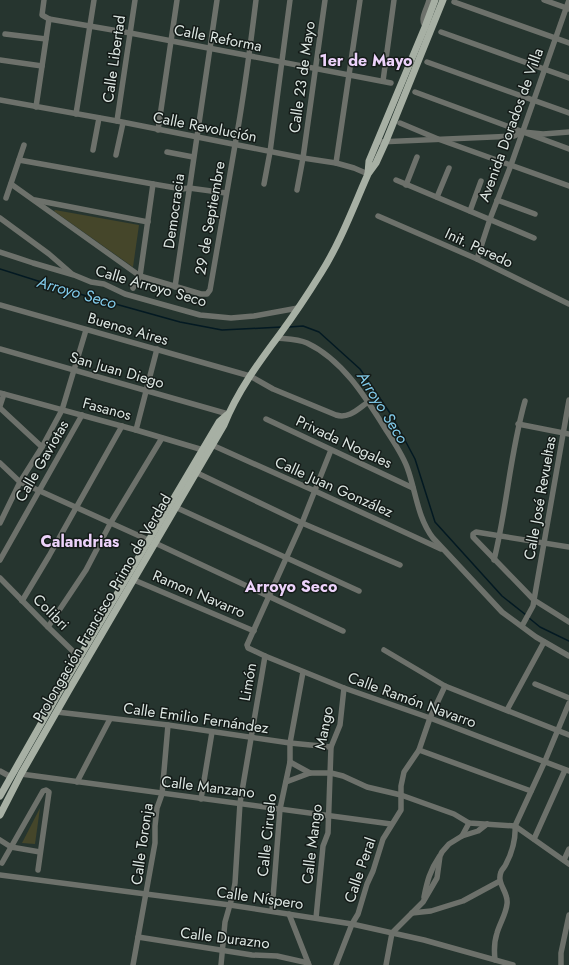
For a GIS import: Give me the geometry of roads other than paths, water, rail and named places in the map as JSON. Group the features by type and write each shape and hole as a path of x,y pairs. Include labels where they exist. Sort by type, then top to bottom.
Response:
{"main road":[{"path":"298,308 321,274 333,252 368,174 376,163 386,141 428,29 435,0"},
{"path":"368,174 369,161 428,29 443,0"},
{"name":"Prolongación Francisco Primo de Verdad","path":"0,796 193,471 212,445 224,425 228,414 250,376 298,308"},
{"name":"Prolongación Francisco Primo de Verdad","path":"0,815 57,712 82,660 134,580 152,542 175,507 202,450 219,422 228,414"}],"street":[{"name":"Calle Reforma","path":"44,0 42,15 49,19 90,25 391,83"},
{"path":"76,114 94,0"},
{"name":"Calle Libertad","path":"116,155 135,0"},
{"path":"158,130 177,0"},
{"name":"Democracia","path":"174,287 211,49 217,0"},
{"name":"29 de Septiembre","path":"174,287 201,294 207,294 210,290 235,145 256,0"},
{"path":"264,184 270,152 290,0"},
{"name":"Calle 23 de Mayo","path":"297,190 303,158 325,0"},
{"path":"336,163 360,0"},
{"path":"383,81 394,0"},
{"path":"428,29 423,24 423,16 429,0"},
{"path":"544,0 568,8"},
{"name":"Avenida Dorados de Villa","path":"477,259 555,38 568,8 569,0"},
{"path":"454,2 569,43"},
{"path":"36,107 49,19"},
{"path":"441,32 569,78"},
{"path":"5,34 46,39"},
{"path":"0,60 42,66"},
{"path":"427,62 569,112"},
{"path":"415,92 569,149"},
{"name":"Calle Revolución","path":"1,102 99,118 196,138 336,163 368,174"},
{"path":"93,150 99,118"},
{"path":"400,123 438,139 569,186"},
{"path":"378,142 514,136 523,132 543,134 569,132"},
{"path":"6,198 24,145"},
{"path":"167,152 193,157"},
{"path":"406,184 418,157"},
{"path":"19,160 182,189 189,188 226,193"},
{"path":"438,197 449,168"},
{"path":"396,180 534,238"},
{"path":"470,211 481,181"},
{"path":"11,184 140,276 174,287"},
{"path":"133,288 140,276 153,184"},
{"path":"32,199 148,222"},
{"path":"497,200 535,214"},
{"name":"Init. Peredo","path":"378,216 477,259 569,304"},
{"path":"0,218 49,254 74,275"},
{"name":"Calle Arroyo Seco","path":"0,252 33,264 74,275 91,282 104,284 125,294 200,315 231,318 254,316 298,308"},
{"name":"Buenos Aires","path":"0,305 250,376 273,389 340,416 349,415 368,402"},
{"path":"1,521 20,482 42,447 62,410 86,330"},
{"path":"278,336 306,343 323,352 348,376 368,402 403,458 421,515 426,528 433,538 502,612 523,624 544,642 569,656"},
{"name":"San Juan Diego","path":"0,349 228,414"},
{"path":"136,430 157,349"},
{"path":"2,393 0,407 42,447"},
{"name":"Fasanos","path":"2,393 202,450"},
{"name":"Calle José Revueltas","path":"523,624 533,603 566,434 569,400"},
{"path":"494,560 500,535 518,424 525,401"},
{"name":"Calle Gaviotas","path":"0,560 82,415"},
{"name":"Privada Nogales","path":"266,419 413,488"},
{"path":"518,424 566,434"},
{"path":"22,601 122,426"},
{"path":"48,627 86,570 110,524 162,438"},
{"name":"Calle Juan González","path":"212,445 445,551"},
{"path":"254,631 302,523 331,450"},
{"path":"0,463 20,482 343,631"},
{"path":"193,471 302,523 400,565"},
{"path":"175,507 359,592"},
{"path":"569,547 500,535 476,532 473,534 473,538 533,603 569,622"},
{"name":"Colibri","path":"0,578 82,660"},
{"name":"Ramon Navarro","path":"134,580 254,631"},
{"name":"Calle Ramón Navarro","path":"254,631 247,645 248,648 265,656 344,688 430,718 567,770"},
{"path":"507,710 544,642"},
{"path":"384,650 445,686 569,735"},
{"name":"Limón","path":"221,965 225,922 235,883 240,803 265,656"},
{"name":"Calle Ciruelo","path":"272,911 280,809 290,762 290,743 303,672"},
{"path":"535,684 569,698"},
{"name":"Calle Peral","path":"336,965 352,924 358,914 383,839 401,810 401,786 404,772 419,750 430,718 445,686"},
{"name":"Mango","path":"331,773 331,747 340,725 344,688"},
{"path":"495,960 494,948 496,934 507,904 507,896 500,881 501,871 506,865 516,835 515,826 545,761 569,703"},
{"name":"Calle Emilio Fernández","path":"57,712 251,736 290,743 331,747"},
{"path":"77,782 110,719"},
{"name":"Calle Toronja","path":"133,965 155,843 155,826 157,808 162,794 168,725"},
{"path":"201,799 212,732"},
{"path":"419,750 531,792"},
{"path":"290,762 310,773"},
{"path":"534,839 567,770"},
{"path":"0,771 11,776"},
{"path":"286,782 310,773 331,773 344,776 367,787 401,795 454,814 469,823 515,826 567,862 569,849"},
{"name":"Calle Mango","path":"316,918 323,846 328,833 331,773"},
{"name":"Calle Manzano","path":"22,774 391,824"},
{"path":"2,863 43,791 46,790 48,792 38,870"},
{"path":"462,836 469,823"},
{"path":"386,965 392,933 423,902 437,878 440,856 442,852 449,844 462,836 478,831 487,824"},
{"path":"0,840 11,847 40,852"},
{"name":"Calle Níspero","path":"0,875 230,905 352,924 513,965"},
{"path":"412,913 430,911 464,901 500,881"},
{"path":"289,914 309,964"},
{"path":"561,965 561,953 569,915"},
{"name":"Calle Durazno","path":"138,937 252,955 277,956 309,964"}],"waterway":[{"name":"Arroyo Seco","path":"0,269 76,293 180,322 222,330 282,327"},
{"name":"Arroyo Seco","path":"289,327 303,326 319,332 360,369 392,416 415,459 435,522 502,596 526,615"},
{"name":"Arroyo Seco","path":"529,618 540,627 569,641"}],"district":[{"name":"1er de Mayo","path":"366,60"},
{"name":"Calandrias","path":"80,541"},
{"name":"Arroyo Seco","path":"291,586"}]}
